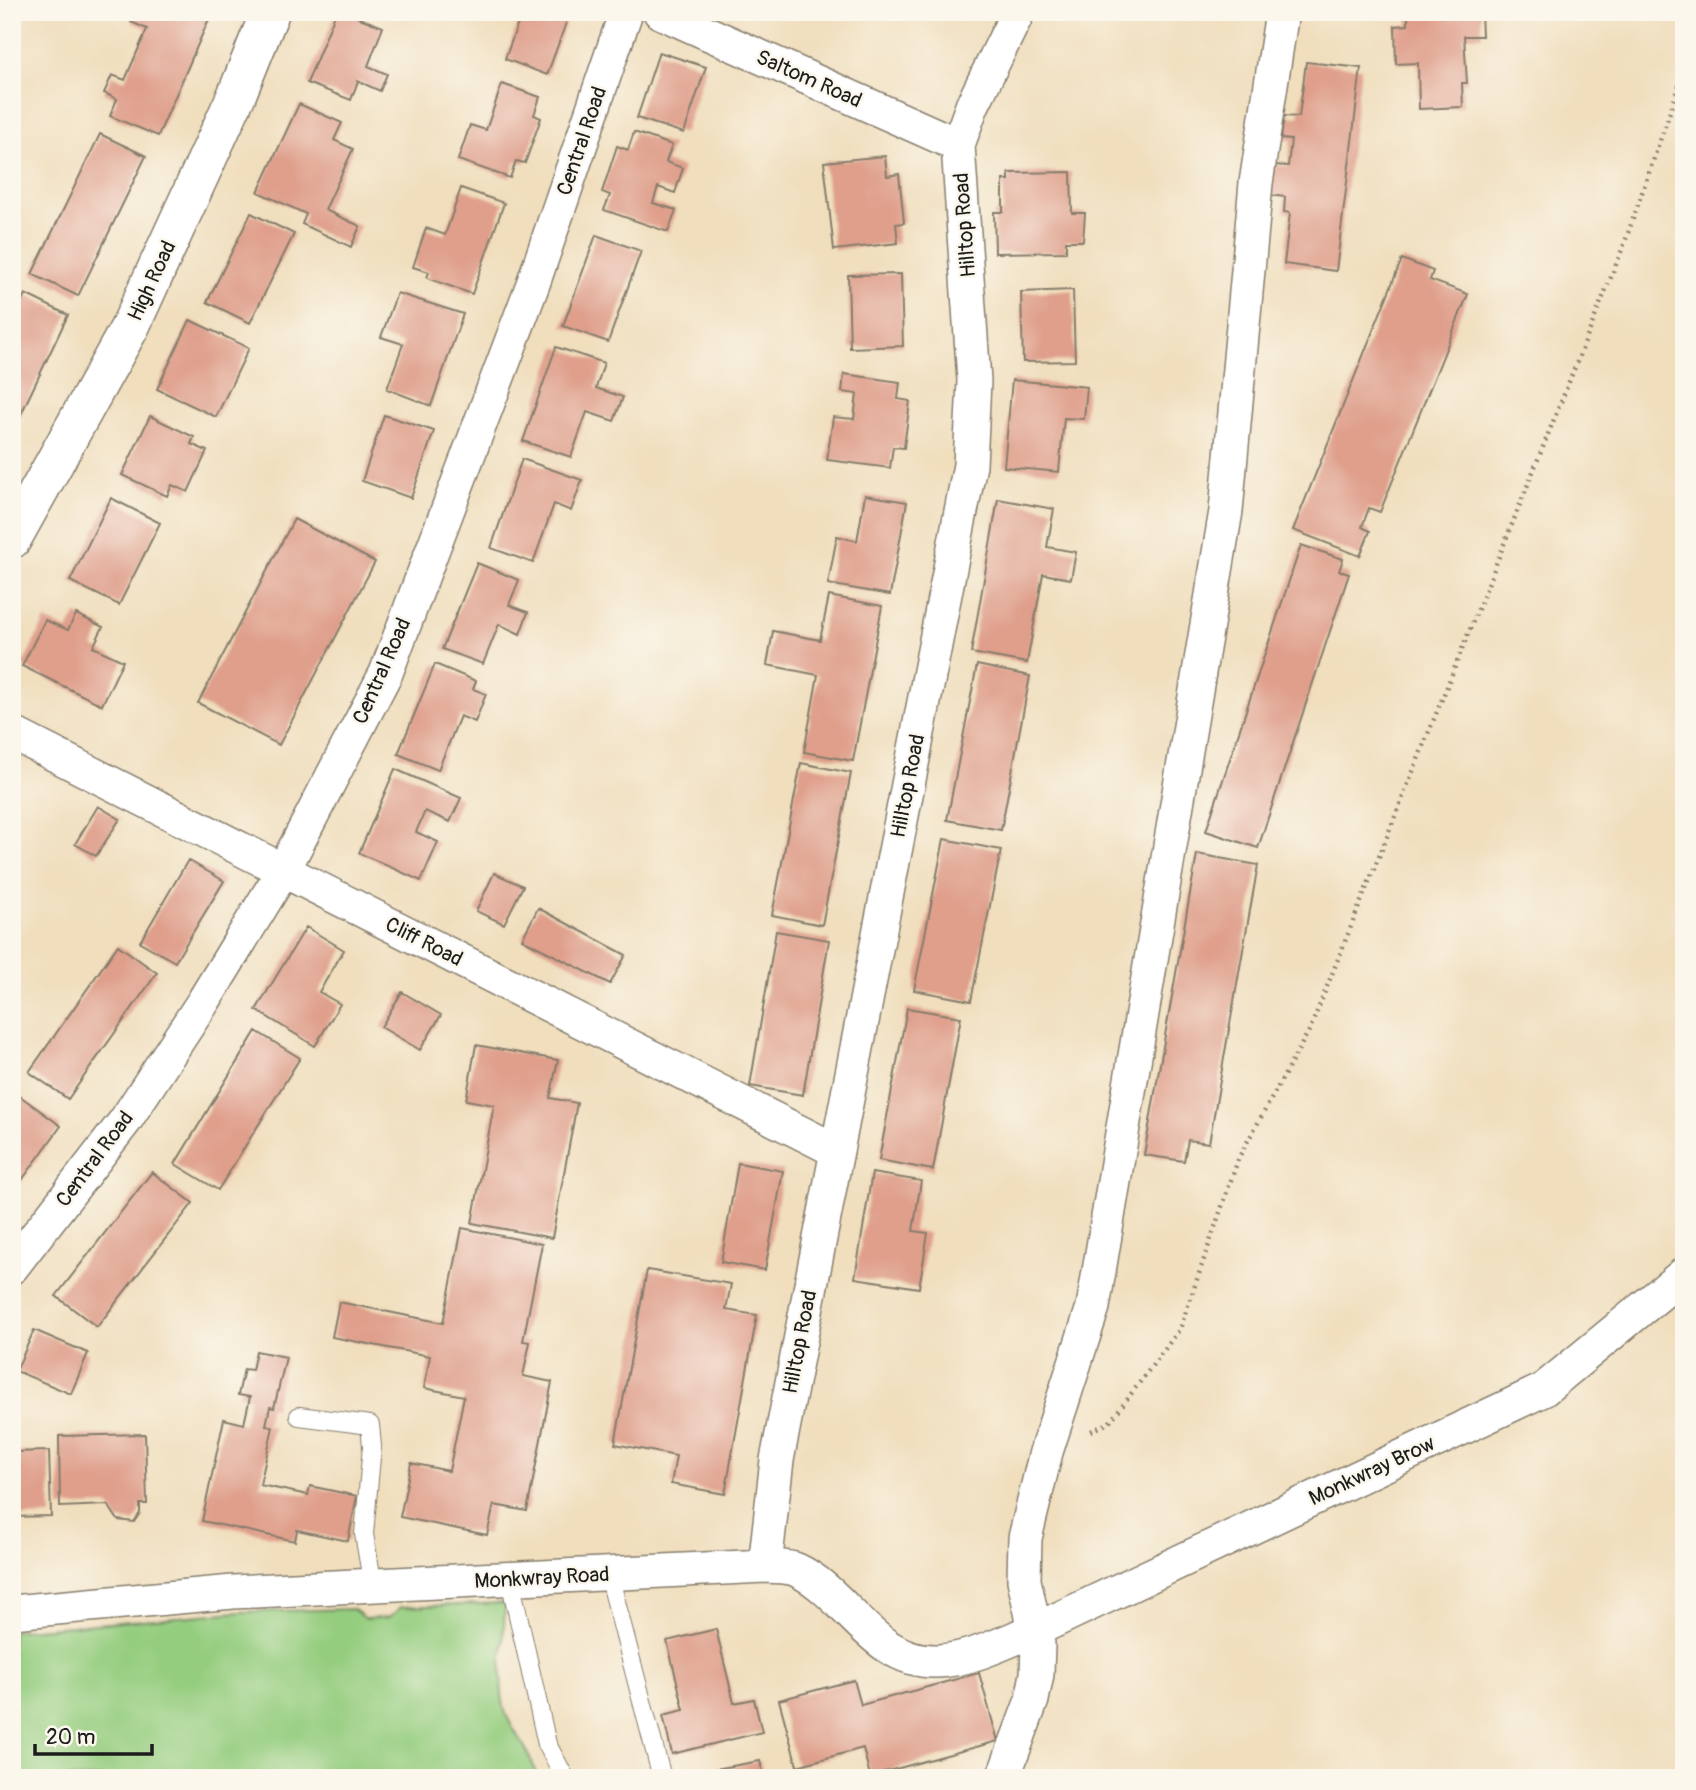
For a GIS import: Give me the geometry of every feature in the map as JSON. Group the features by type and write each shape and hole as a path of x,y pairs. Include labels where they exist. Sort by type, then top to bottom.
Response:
{"street":[{"name":"High Road","path":"12,539 130,327 237,93 270,12"},
{"name":"Central Road","path":"12,1267 125,1121 283,871 386,673 533,284 626,12"},
{"name":"Saltom Road","path":"660,12 958,145"},
{"name":"Hilltop Road","path":"765,1566 777,1460 970,466 974,381 958,145 972,106 1018,12"},
{"path":"1003,1778 1032,1700 1037,1674 1035,1630 1024,1580 1025,1538 1046,1452 1093,1307 1226,511 1256,183 1282,12"},
{"name":"Cliff Road","path":"12,733 837,1151"},
{"name":"Monkwray Brow","path":"1035,1630 1543,1390 1684,1274"},
{"name":"Monkwray Road","path":"12,1612 233,1592 610,1576 765,1566 796,1569 817,1584 876,1639 910,1658 939,1661 958,1657 1035,1630"}],"lane":[{"path":"299,1416 370,1425 372,1446 364,1534 373,1586"},
{"path":"610,1576 662,1778"},
{"path":"510,1580 547,1744 565,1778"}],"path":[{"path":"1046,1452 1109,1423 1180,1329 1239,1157 1310,1029 1331,977 1625,242 1684,71"}],"green space":[{"path":"505,1603 501,1675 503,1702 510,1722 528,1752 536,1778 12,1778 12,1631 238,1612 353,1609 366,1619 390,1617 401,1607"}],"building":[{"path":"135,12 212,12 158,136 110,116 117,99 104,93 112,75 125,80 147,29 131,22"},
{"path":"336,12 344,12 383,27 368,66 387,74 380,91 358,81 351,100 307,83"},
{"path":"522,12 570,12 547,75 505,59"},
{"path":"1408,12 1481,12 1482,36 1464,36 1467,83 1462,83 1463,107 1419,109 1418,63 1396,64 1395,26 1408,25"},
{"path":"659,52 706,67 684,133 637,118"},
{"path":"1306,62 1361,68 1336,271 1284,264 1290,213 1284,212 1285,197 1268,195 1272,165 1288,166 1291,140 1281,139 1284,116 1299,117"},
{"path":"502,84 540,97 534,115 541,118 525,163 516,161 510,178 458,160 470,125 486,130"},
{"path":"299,104 342,123 334,140 353,149 325,210 360,226 351,247 302,224 306,214 258,192"},
{"path":"634,132 672,145 666,162 683,168 675,193 658,187 653,203 676,210 668,232 604,210 610,195 602,192 617,146 628,150"},
{"path":"100,134 146,156 78,296 32,274"},
{"path":"885,156 887,176 899,174 904,223 896,224 898,243 834,250 824,162"},
{"path":"1071,172 1072,213 1085,213 1083,241 1066,241 1066,252 995,253 994,212 1003,212 1003,180 1009,180 1009,173"},
{"path":"461,188 504,203 472,294 427,278 429,272 413,267 426,228 445,235"},
{"path":"251,213 294,234 250,323 207,302"},
{"path":"596,235 641,251 608,342 563,326"},
{"path":"1402,259 1433,271 1430,280 1468,294 1380,512 1369,508 1362,527 1370,531 1360,556 1293,530"},
{"path":"901,274 903,346 850,348 848,275"},
{"path":"1073,290 1075,361 1023,362 1021,292"},
{"path":"397,293 463,314 431,406 387,389 403,344 381,337"},
{"path":"25,294 68,315 12,433 12,320"},
{"path":"190,320 249,348 216,417 157,389"},
{"path":"556,347 604,363 596,388 623,397 614,421 587,412 571,457 523,441"},
{"path":"844,374 900,382 898,399 910,401 904,448 893,447 890,468 827,460 833,417 854,419 857,394 842,392"},
{"path":"1012,380 1087,387 1084,419 1064,418 1059,472 1004,467"},
{"path":"384,415 434,431 411,498 362,481"},
{"path":"150,416 194,437 191,444 207,451 188,492 172,485 167,496 122,475"},
{"path":"522,459 582,480 571,511 554,504 533,563 491,548"},
{"path":"865,495 907,502 890,595 828,584 837,536 857,541"},
{"path":"111,498 160,523 119,605 70,581"},
{"path":"998,499 1054,509 1047,547 1076,552 1071,579 1043,574 1027,663 971,653"},
{"path":"294,519 375,562 279,745 198,703"},
{"path":"1301,545 1343,559 1339,571 1349,574 1258,848 1206,831"},
{"path":"477,563 519,580 509,605 528,612 520,634 499,624 483,664 442,649"},
{"path":"829,596 882,606 853,761 804,752 818,675 767,665 773,631 820,640"},
{"path":"76,614 103,627 93,647 123,661 102,705 22,666 45,620 68,630"},
{"path":"435,664 476,681 473,689 486,694 475,722 460,716 438,770 398,754"},
{"path":"977,665 1030,676 1001,830 947,820"},
{"path":"801,763 851,773 822,925 772,915"},
{"path":"395,769 461,798 450,822 425,811 416,832 438,842 421,881 359,853"},
{"path":"98,806 120,819 96,856 75,844"},
{"path":"944,839 1001,850 971,1001 914,990"},
{"path":"1197,854 1258,865 1209,1143 1188,1140 1184,1161 1144,1155"},
{"path":"188,860 224,881 175,962 140,942"},
{"path":"494,873 523,886 504,924 476,911"},
{"path":"538,908 626,955 610,984 522,939"},
{"path":"306,927 344,950 319,992 340,1004 315,1046 256,1010"},
{"path":"776,931 829,940 803,1095 750,1086"},
{"path":"118,945 157,973 68,1099 29,1072"},
{"path":"402,992 441,1015 420,1050 381,1027"},
{"path":"907,1008 961,1017 933,1170 879,1160"},
{"path":"256,1031 300,1058 218,1190 175,1164"},
{"path":"476,1045 558,1060 550,1098 577,1103 552,1238 472,1223 494,1105 466,1100"},
{"path":"20,1096 61,1126 12,1194 12,1106"},
{"path":"738,1163 783,1171 765,1270 721,1262"},
{"path":"152,1172 193,1203 97,1327 56,1296"},
{"path":"872,1173 921,1181 913,1231 928,1233 919,1288 855,1278"},
{"path":"462,1228 542,1244 523,1341 530,1342 523,1376 552,1382 527,1511 494,1505 487,1535 400,1517 411,1463 449,1471 464,1396 424,1388 430,1356 332,1337 339,1302 443,1323"},
{"path":"647,1270 731,1284 726,1310 757,1315 725,1494 671,1484 676,1456 615,1444"},
{"path":"34,1330 88,1353 71,1394 16,1371"},
{"path":"256,1351 286,1357 274,1408 270,1407 266,1425 273,1427 260,1485 308,1495 310,1486 357,1496 348,1541 297,1530 295,1541 202,1521 224,1419 244,1424 250,1397 238,1395 244,1369 252,1370"},
{"path":"145,1434 147,1504 140,1504 140,1513 134,1522 118,1520 108,1505 60,1507 59,1436"},
{"path":"49,1451 51,1516 12,1517 12,1452"},
{"path":"716,1629 734,1703 754,1699 762,1732 672,1754 663,1715 684,1710 667,1641"},
{"path":"979,1673 998,1741 870,1776 863,1748 797,1766 779,1700 854,1680 861,1705"},
{"path":"760,1761 764,1778 705,1778 704,1771"}]}
